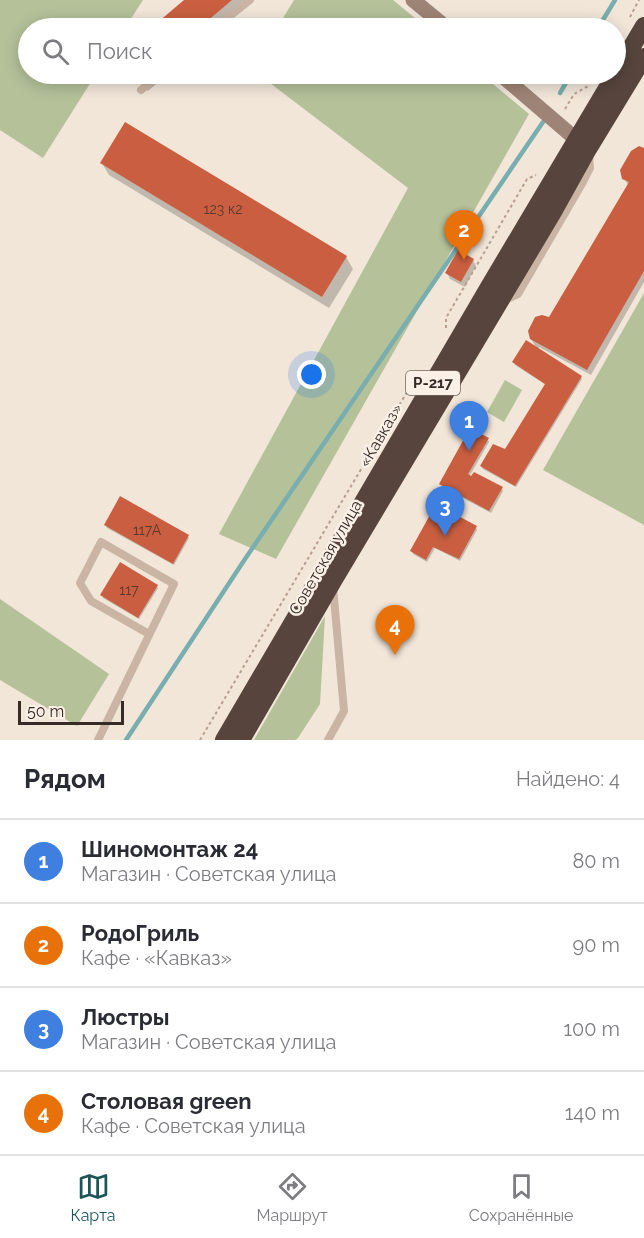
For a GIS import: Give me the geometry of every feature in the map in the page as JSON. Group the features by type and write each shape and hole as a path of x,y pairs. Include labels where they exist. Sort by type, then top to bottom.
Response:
{"highway":[{"name":"«Кавказ»","path":"626,60 644,26"},
{"name":"«Кавказ»","path":"626,82 644,57"},
{"name":"«Кавказ»","path":"462,365 553,212 582,144 614,84"},
{"name":"«Кавказ»","path":"224,740 483,297 582,144 625,84"},
{"name":"Советская улица","path":"242,740 333,581 462,365"}],"street":[{"path":"413,0 435,18"},
{"path":"512,84 582,144"}],"lane":[{"path":"228,18 250,0"},
{"path":"141,90 148,84"},
{"path":"98,740 174,584 101,542 80,583 91,601 149,634"},
{"path":"328,740 344,711 333,581"}],"path":[{"path":"557,122 574,94 590,84"},
{"path":"446,328 446,318 527,179 543,172"},
{"path":"200,740 415,379"}],"green space":[{"path":"0,0 143,0 131,18 18,18 18,84 90,84 43,158 0,130"},
{"path":"294,0 393,0 415,18 283,18"},
{"path":"271,84 493,84 529,114 276,559 219,534 408,188"},
{"path":"644,293 644,525 543,470"},
{"path":"505,380 522,390 504,422 487,412"},
{"path":"0,599 109,674 77,726 0,680"},
{"path":"325,616 320,704 295,740 254,740"}],"building":[{"path":"184,0 232,0 211,18 163,18"},
{"path":"125,122 347,256 322,297 100,163"},
{"path":"639,146 644,148 644,271 587,370 530,339 528,331 535,317 542,315 549,317 629,182 622,179 620,170 631,151"},
{"path":"458,250 474,259 461,282 445,273"},
{"path":"526,340 582,376 515,486 480,466 493,444 505,449 545,384 512,362"},
{"path":"470,428 489,438 468,474 471,476 474,472 503,487 489,511 439,484"},
{"path":"120,496 189,535 173,564 104,525"},
{"path":"436,504 477,526 459,559 433,547 426,560 410,551"},
{"path":"120,562 158,585 138,618 100,595"}],"waterway":[{"path":"604,18 615,0"},
{"path":"560,93 565,84"},
{"path":"126,740 245,559 543,122"}],"place":[{"name":"РодоГриль","path":"464,260"},
{"name":"Шиномонтаж 24","path":"469,451"},
{"name":"Люстры","path":"445,536"},
{"name":"Столовая green","path":"395,655"}]}
